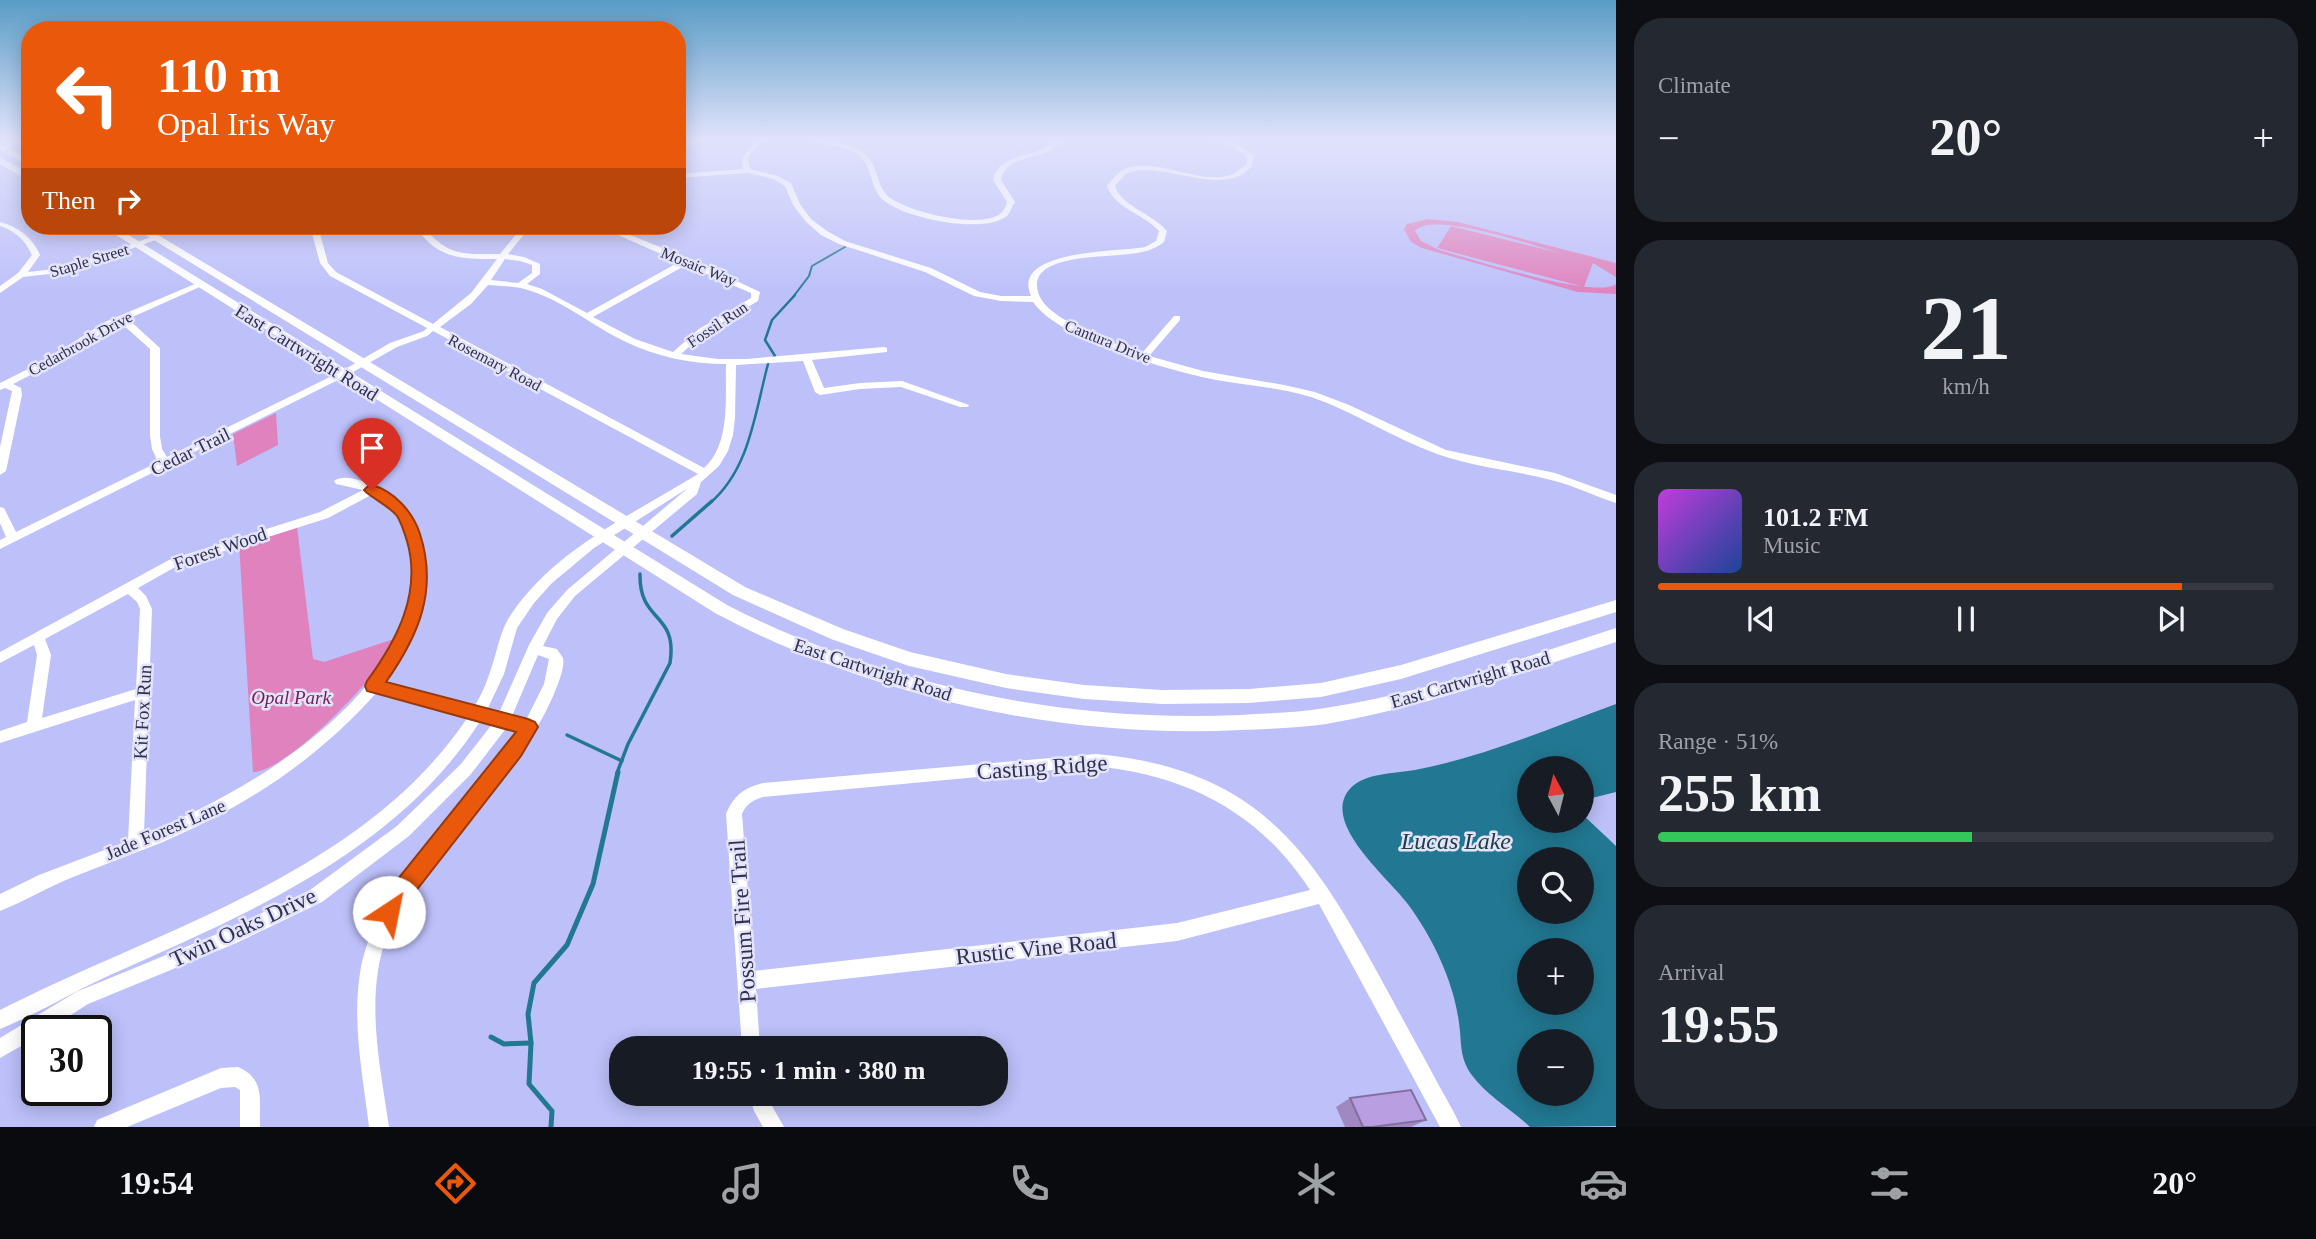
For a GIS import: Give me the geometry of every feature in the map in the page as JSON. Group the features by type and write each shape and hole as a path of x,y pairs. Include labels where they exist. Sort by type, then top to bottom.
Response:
{"main road":[{"name":"East Cartwright Road","path":"122,235 721,609 795,646 883,676 988,703 1098,721 1217,725 1329,716 1426,696 1616,635"},
{"name":"East Cartwright Road","path":"152,235 739,591 849,638 909,659 1006,681 1084,692 1161,697 1249,696 1321,690 1401,672 1616,606"}],"street":[{"path":"790,192 793,203 803,216 834,239 923,268 981,295 1033,299 1032,284 1035,275 1042,267 1052,262 1085,255 1133,254 1146,251 1160,242 1163,231 1153,218 1121,202 1112,192"},
{"path":"880,192 904,209 930,218 964,223 1005,214 1011,202 1004,192"},
{"path":"0,223 21,234"},
{"path":"0,290 21,275 36,255 29,240 22,235"},
{"name":"Rosemary Road","path":"316,235 324,263 333,274 428,332 705,473"},
{"path":"424,235 428,241 442,250 465,257 501,258 536,264 536,274 520,285"},
{"name":"Cedar Trail","path":"0,545 379,355 393,354 419,341 458,311 486,282 516,235"},
{"name":"Mosaic Way","path":"624,235 756,292"},
{"name":"Staple Street","path":"21,275 64,271 157,238"},
{"path":"586,317 687,261"},
{"path":"486,282 520,285 538,290 633,341 675,355 731,361 884,350"},
{"name":"Cedarbrook Drive","path":"3,386 121,318 200,285"},
{"name":"Fossil Run","path":"675,355 685,343 755,299 756,292"},
{"name":"Cantura Drive","path":"1033,299 1061,323 1144,356 1203,375 1310,393 1357,410 1410,438 1449,454 1549,475 1616,499"},
{"path":"121,318 155,348 155,436 157,449 164,463"},
{"path":"1144,356 1177,318"},
{"path":"806,356 820,392 902,384 964,405"},
{"name":"Twin Oaks Drive","path":"0,1020 86,975 228,916 309,871 354,841 400,804 437,769 479,714 495,681 505,643 514,622 548,578 681,487 695,482 722,457 728,441 731,361"},
{"path":"0,471 17,395 16,390 3,386"},
{"name":"Jade Forest Lane","path":"0,903 41,881 212,811 277,772 315,743 374,686 394,657 406,633 417,600 421,576 418,550 410,525 400,510 357,482 340,481"},
{"name":"Twin Oaks Drive","path":"0,1049 82,998 228,938 316,896 403,831 466,769 503,720 534,649 552,616 571,593 693,491 695,482"},
{"name":"Forest Wood","path":"0,658 183,559 324,515 372,490"},
{"path":"0,511 13,538"},
{"name":"Kit Fox Run","path":"128,587 142,599 146,609 136,844"},
{"path":"34,726 44,655 38,637"},
{"path":"379,1127 365,1019 372,954 381,927 397,898 515,751 550,687 556,658 552,653 534,649"},
{"path":"374,686 528,727"},
{"path":"0,737 143,692"},
{"name":"Casting Ridge","path":"743,797 762,790 1096,760 1131,762 1170,771 1213,791 1250,814 1288,848 1323,895 1345,930 1451,1127"},
{"name":"Possum Fire Trail","path":"743,797 734,814 750,1036"},
{"name":"Rustic Vine Road","path":"746,981 1177,932 1323,895"},
{"path":"106,1127 221,1078 238,1077 249,1085 250,1127"},
{"path":"763,1106 774,1127"}],"green space":[{"path":"1428,219 1458,222 1616,263 1616,277 1593,263 1584,287 1616,284 1616,294 1578,292 1422,248 1411,242 1404,229 1407,224","holes":["1442,225 1463,227 1563,254 1451,226 1437,248 1580,286 1531,276 1439,250 1421,241 1415,231 1425,226"]},
{"path":"276,413 278,445 237,466 233,434"},
{"name":"Opal Park","path":"297,527 313,659 324,662 394,639 370,677 333,718 281,761 253,772 239,543"}],"water":[{"name":"Lucas Lake","path":"1616,704 1616,792 1594,798 1594,756 1517,756 1517,833 1594,833 1594,825 1616,846 1616,1126 1530,1127 1484,1089 1464,1061 1452,992 1433,945 1407,903 1359,847 1348,830 1343,814 1344,799 1354,785 1367,778 1466,758"}],"building":[{"path":"1411,1090 1426,1120 1363,1127 1350,1098"}],"waterway":[{"path":"793,297 809,276 812,266 845,247"},
{"path":"772,359 775,356 765,340 772,320 795,295"},
{"path":"711,502 734,474 743,457 768,364"},
{"path":"672,536 711,502"},
{"path":"622,761 670,663 669,634 645,602 640,574"},
{"path":"567,735 622,761"},
{"path":"617,773 622,761"},
{"path":"531,1043 528,1014 534,983 567,945 593,884 618,772"},
{"path":"491,1037 504,1044 531,1043"},
{"path":"531,1043 529,1084 552,1111 551,1127"}],"route":[{"path":"372,490 400,510 410,525 420,557 421,576 417,600 406,633 394,657 374,686 528,727 515,751 397,898 389,912"}]}
